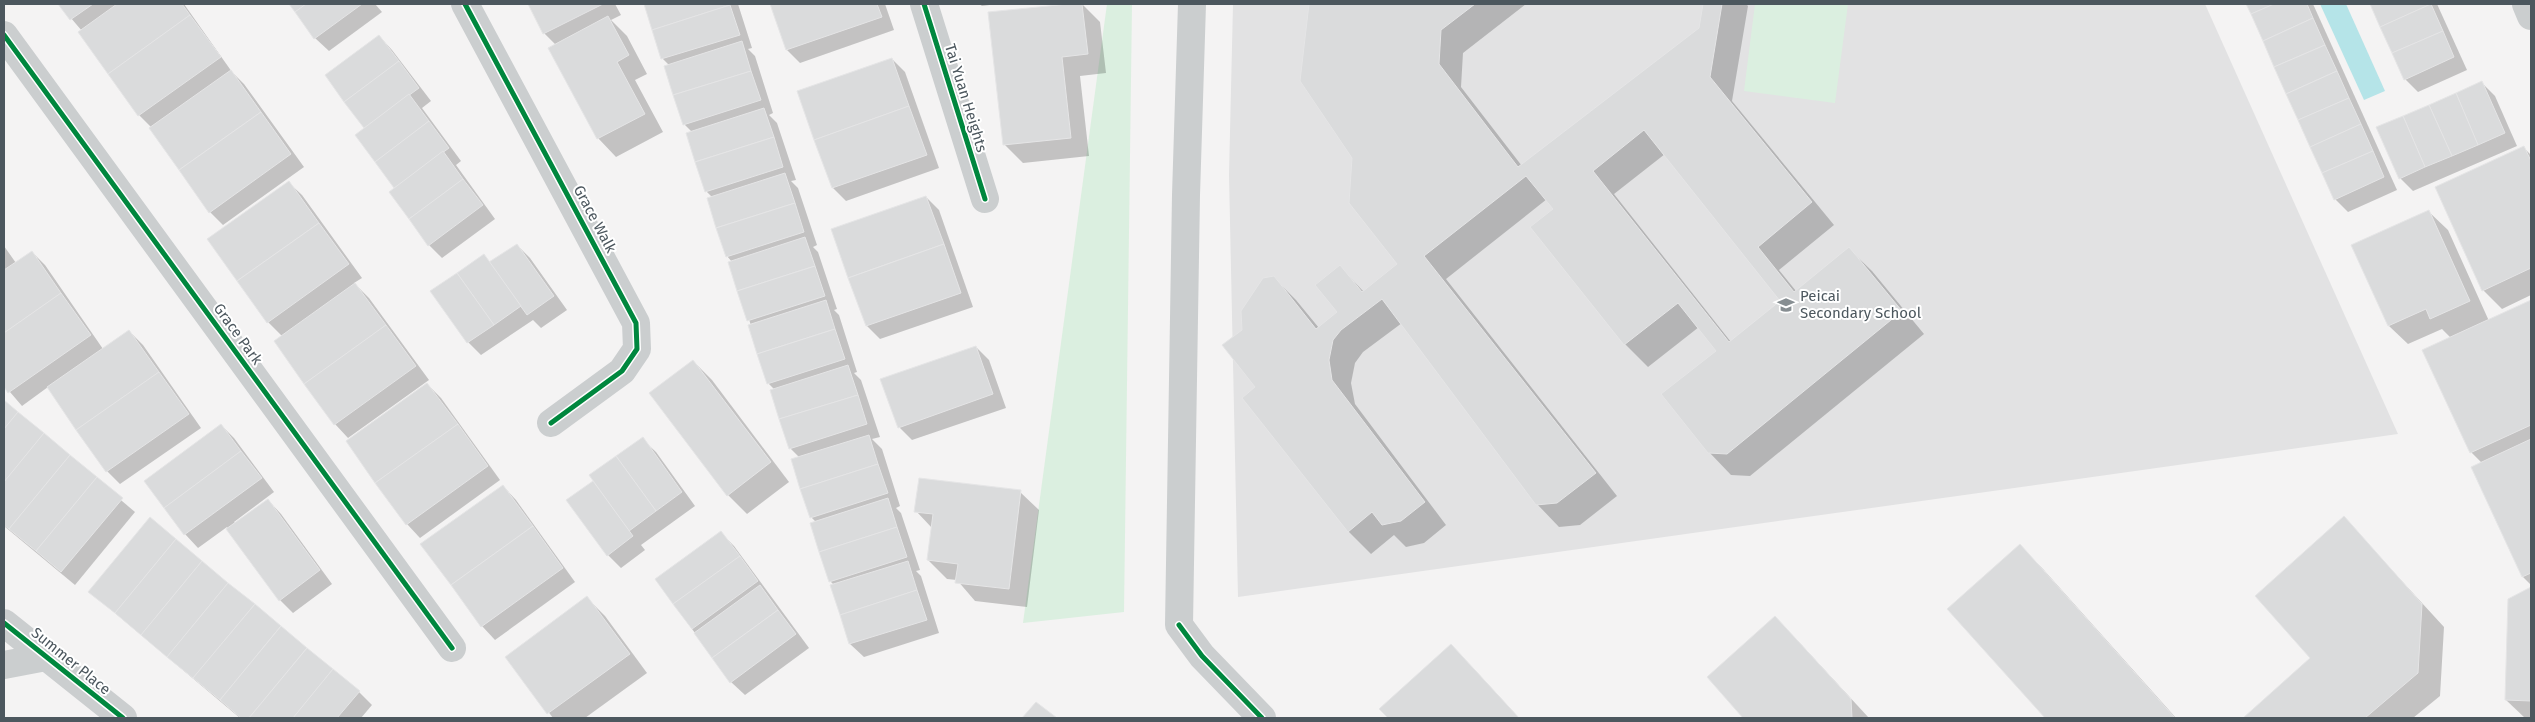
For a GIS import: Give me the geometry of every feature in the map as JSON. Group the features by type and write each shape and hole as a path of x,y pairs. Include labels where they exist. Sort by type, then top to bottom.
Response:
{"street":[{"name":"Grace Walk","path":"465,4 636,323 636,349 622,371 551,423"},
{"name":"Tai Yuan Heights","path":"924,4 985,199"},
{"path":"1192,4 1186,194 1179,625 1202,656 1262,718"},
{"path":"2526,4 2531,16"},
{"name":"Grace Park","path":"4,35 452,648"},
{"name":"Summer Place","path":"4,623 123,718"},
{"name":"Summer Place","path":"4,665 46,657"}],"shaded area":[{"name":"Peicai Secondary School","path":"1233,4 2205,4 2398,434 1238,597 1229,175"}],"green space":[{"path":"1107,4 1132,4 1124,612 1023,623"},
{"path":"1755,4 1848,4 1835,103 1744,91"}],"water":[{"path":"2320,4 2346,4 2385,91 2364,100"}],"building":[{"path":"58,4 93,4 70,20"},
{"path":"117,4 182,4 190,15 108,74 78,32"},
{"path":"289,4 306,4 295,12"},
{"path":"306,4 362,4 314,39 295,12"},
{"path":"528,4 603,4 543,34"},
{"path":"644,4 730,4 730,5 652,30"},
{"path":"770,4 877,4 882,17 786,50"},
{"path":"1082,4 1088,54 1062,57 1071,138 1003,145 988,12"},
{"path":"1309,4 1475,4 1441,30 1439,64 1518,167 1699,28 1703,4 1722,4 1710,77 1812,202 1758,247 1794,292 1849,247 1902,311 1727,454 1708,453 1661,394 1716,351 1678,303 1624,345 1530,227 1553,209 1526,176 1424,256 1596,473 1557,503 1536,505 1382,299 1341,330 1333,340 1329,360 1332,380 1425,502 1401,521 1382,525 1372,512 1348,532 1242,398 1255,387 1222,345 1242,330 1241,311 1263,278 1274,276 1316,329 1337,312 1315,285 1340,265 1362,292 1397,264 1349,203 1352,158 1300,81","holes":["1644,130 1780,301 1729,342 1593,171"]},
{"path":"2246,4 2274,4 2251,14"},
{"path":"2274,4 2307,4 2313,18 2263,41 2251,14"},
{"path":"2370,4 2431,4 2380,27"},
{"path":"2431,4 2443,31 2392,53 2380,27"},
{"path":"730,5 740,35 661,59 652,30"},
{"path":"190,15 221,57 138,116 108,74"},
{"path":"608,16 629,55 617,62 645,114 597,139 548,48"},
{"path":"2313,18 2325,45 2274,67 2263,41"},
{"path":"2443,31 2454,57 2404,80 2392,53"},
{"path":"379,35 399,61 344,102 325,75"},
{"path":"742,41 751,71 673,95 664,66"},
{"path":"2325,45 2337,71 2286,94 2274,67"},
{"path":"892,58 909,106 814,140 797,91"},
{"path":"399,61 419,88 364,128 344,102"},
{"path":"231,70 261,112 179,170 149,128"},
{"path":"751,71 761,100 683,125 673,95"},
{"path":"2337,71 2349,98 2298,120 2286,94"},
{"path":"2482,81 2505,133 2478,145 2456,93"},
{"path":"2456,93 2478,145 2452,156 2429,105"},
{"path":"409,94 429,121 375,162 355,135"},
{"path":"2349,98 2361,124 2310,147 2298,120"},
{"path":"2429,105 2452,156 2425,167 2403,116"},
{"path":"909,106 927,155 832,188 814,140"},
{"path":"764,108 774,137 695,162 686,133"},
{"path":"261,112 291,154 209,213 179,170"},
{"path":"2403,116 2425,167 2399,179 2376,127"},
{"path":"429,121 449,148 394,188 375,162"},
{"path":"2361,124 2373,151 2322,173 2310,147"},
{"path":"774,137 783,167 705,192 695,162"},
{"path":"2524,146 2531,161 2531,268 2482,291 2435,187"},
{"path":"443,151 463,179 409,219 389,192"},
{"path":"2373,151 2384,177 2334,200 2322,173"},
{"path":"785,173 795,203 716,228 707,198"},
{"path":"463,179 483,205 428,246 409,219"},
{"path":"289,181 319,223 237,281 207,239"},
{"path":"926,196 944,244 848,278 831,229"},
{"path":"795,203 804,232 726,257 716,228"},
{"path":"2429,210 2470,301 2430,319 2426,309 2388,326 2351,245"},
{"path":"319,223 349,264 267,323 237,281"},
{"path":"805,237 815,266 737,291 728,262"},
{"path":"517,244 554,296 527,315 489,262"},
{"path":"944,244 961,293 866,326 848,278"},
{"path":"32,251 61,293 4,333 4,270"},
{"path":"484,254 521,306 494,325 457,273"},
{"path":"815,266 825,296 747,321 737,291"},
{"path":"457,273 494,325 467,343 430,291"},
{"path":"355,283 386,325 304,384 274,341"},
{"path":"61,293 91,335 8,393 4,387 4,333"},
{"path":"826,300 835,329 757,354 748,325"},
{"path":"2531,300 2531,425 2470,453 2422,350"},
{"path":"386,325 416,366 334,425 304,384"},
{"path":"835,329 845,359 767,384 757,354"},
{"path":"129,330 159,372 76,430 47,387"},
{"path":"976,346 993,394 898,428 880,379"},
{"path":"693,360 771,462 727,496 649,393"},
{"path":"848,365 858,395 779,419 770,390"},
{"path":"159,372 189,414 106,472 76,430"},
{"path":"427,383 458,424 375,483 346,441"},
{"path":"858,395 867,424 789,449 779,419"},
{"path":"4,400 18,412 4,429"},
{"path":"18,412 44,433 4,482 4,429"},
{"path":"221,424 241,451 164,508 144,481"},
{"path":"458,424 488,466 406,525 375,483"},
{"path":"44,433 70,455 9,529 4,525 4,482"},
{"path":"869,435 878,464 800,489 791,459"},
{"path":"643,437 682,492 656,511 616,456"},
{"path":"2531,439 2531,573 2522,577 2471,467"},
{"path":"241,451 262,478 184,535 164,508"},
{"path":"70,455 97,477 36,551 9,529"},
{"path":"616,456 656,511 629,531 589,475"},
{"path":"878,464 888,493 810,518 800,489"},
{"path":"97,477 123,498 61,572 36,551"},
{"path":"919,478 1021,490 1009,589 955,583 958,564 927,560 933,514 914,512"},
{"path":"593,481 633,536 607,556 566,500"},
{"path":"503,485 533,526 451,585 420,544"},
{"path":"888,498 897,527 819,552 810,523"},
{"path":"268,499 320,570 279,601 226,529"},
{"path":"2344,516 2422,604 2418,673 2365,718 2243,718 2310,658 2255,596"},
{"path":"150,517 176,539 115,613 88,592"},
{"path":"533,526 563,568 481,627 451,585"},
{"path":"897,527 907,557 829,582 819,552"},
{"path":"721,531 740,556 673,604 655,579"},
{"path":"176,539 202,561 141,635 115,613"},
{"path":"2020,544 2175,718 2045,718 1947,609"},
{"path":"740,556 758,581 692,629 673,604"},
{"path":"202,561 228,583 167,657 141,635"},
{"path":"908,561 917,590 840,615 830,585"},
{"path":"228,583 255,604 193,678 167,657"},
{"path":"760,585 778,610 712,658 694,633"},
{"path":"2531,587 2531,701 2505,700 2508,599"},
{"path":"917,590 927,620 849,644 840,615"},
{"path":"587,596 630,654 547,714 505,657"},
{"path":"255,604 281,626 220,700 193,678"},
{"path":"778,610 796,634 730,683 712,658"},
{"path":"1775,616 1851,699 1852,718 1743,718 1707,677"},
{"path":"281,626 307,648 249,718 241,718 220,700"},
{"path":"1451,644 1519,718 1388,718 1379,709"},
{"path":"307,648 333,669 293,718 249,718"},
{"path":"333,669 360,691 337,718 293,718"},
{"path":"1036,702 1057,718 1022,718"}],"cycle path":[{"path":"465,4 636,323 637,349 622,371 551,423"},
{"path":"924,4 985,199"},
{"path":"4,35 452,648"},
{"path":"4,623 123,718"},
{"path":"1179,625 1202,656 1262,718"}],"place":[{"name":"Peicai Secondary School","path":"1786,305"}]}
